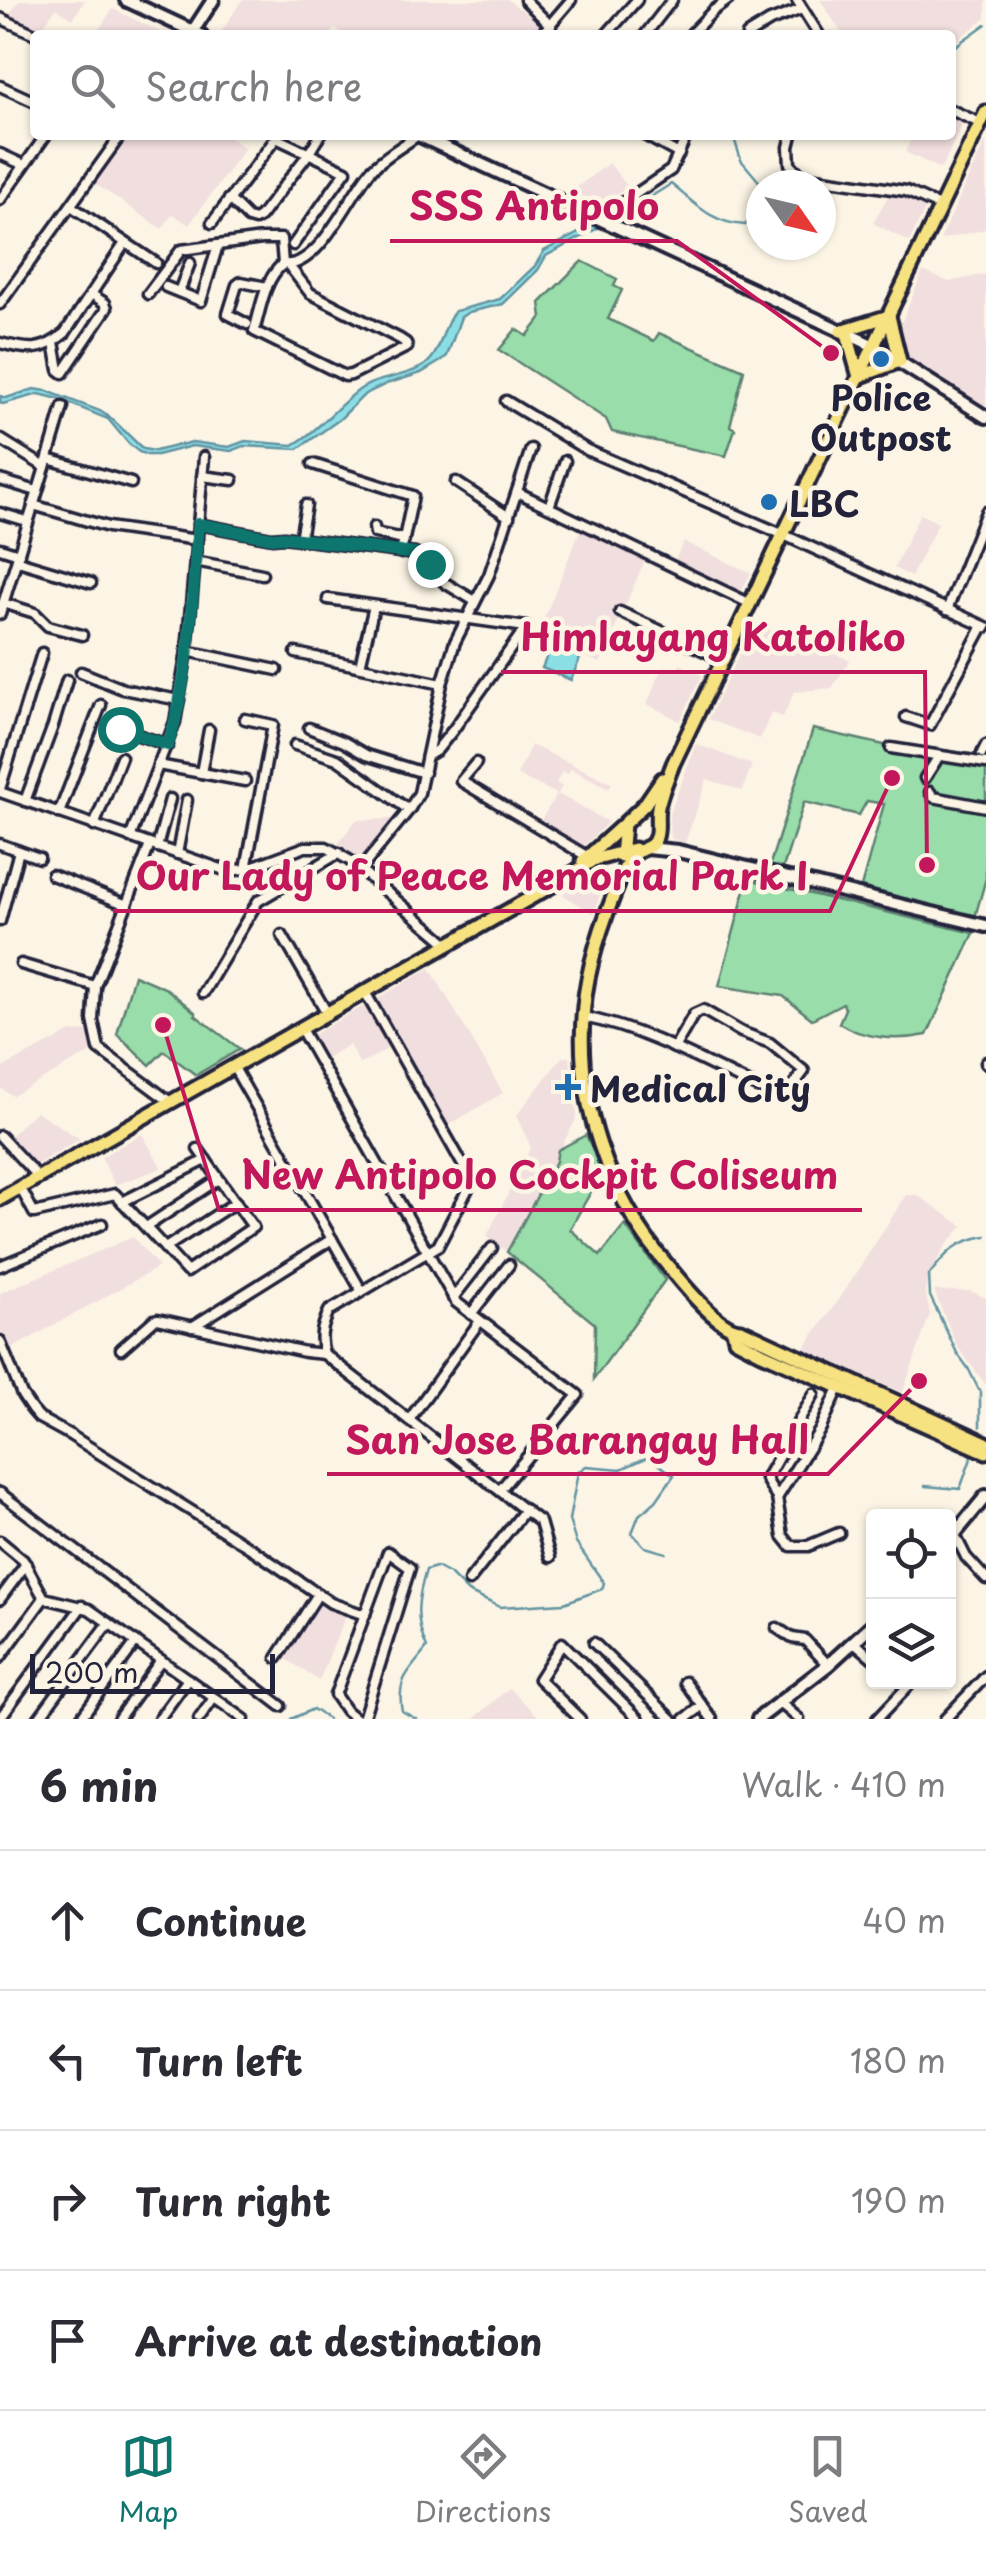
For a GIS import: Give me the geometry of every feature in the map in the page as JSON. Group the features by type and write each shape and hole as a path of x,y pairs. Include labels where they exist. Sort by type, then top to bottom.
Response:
{"main road":[{"path":"126,0 187,30"},
{"path":"197,30 213,0"},
{"path":"0,1198 592,860 636,850 656,840 659,802 673,764 984,115"},
{"path":"429,140 874,346 986,417"},
{"path":"844,332 889,316"},
{"path":"889,316 900,361"},
{"path":"844,332 859,377"},
{"path":"859,377 900,361"},
{"path":"552,885 629,820 673,764"},
{"path":"629,820 642,815 650,818 664,841 678,851"},
{"path":"629,820 624,839 636,850 678,851 986,926"},
{"path":"636,850 612,899 587,984 582,1039 589,1104 610,1172 638,1228 670,1270 733,1330 986,1443"},
{"path":"612,899 636,850"},
{"path":"733,1330 735,1340 986,1452"},
{"path":"956,1533 986,1496"},
{"path":"758,1719 866,1631"}],"street":[{"path":"525,0 551,26"},
{"path":"547,30 571,0"},
{"path":"610,30 637,0"},
{"path":"649,30 672,0"},
{"path":"695,30 728,0"},
{"path":"755,30 799,4 817,30"},
{"path":"0,18 30,32"},
{"path":"0,86 30,100"},
{"path":"956,111 984,115"},
{"path":"0,200 42,140"},
{"path":"0,304 117,140"},
{"path":"212,223 274,140"},
{"path":"280,140 346,171 293,246"},
{"path":"229,199 248,218 260,218 317,140"},
{"path":"250,327 272,274 310,258 372,169 411,140"},
{"path":"653,140 679,154"},
{"path":"599,219 671,170 684,140"},
{"path":"791,140 790,164 802,176 906,191 940,207"},
{"path":"0,154 24,166"},
{"path":"71,206 156,264"},
{"path":"148,294 181,250 281,239 286,265 310,293 400,338 407,347 346,376 219,311"},
{"path":"0,343 36,349 54,342 125,243"},
{"path":"166,287 201,300 218,245"},
{"path":"178,292 190,262"},
{"path":"229,316 238,283 267,288"},
{"path":"54,342 58,370 62,373 107,308 91,294"},
{"path":"506,401 587,450 985,626 930,725 906,717"},
{"path":"0,614 63,407"},
{"path":"0,438 46,463 130,482"},
{"path":"361,870 419,793 455,642 489,575 531,449"},
{"path":"130,838 175,722 187,652 204,457"},
{"path":"549,507 564,461"},
{"path":"313,464 413,496 401,553"},
{"path":"202,476 233,480"},
{"path":"0,480 37,491"},
{"path":"456,482 509,517"},
{"path":"517,492 751,604"},
{"path":"32,505 108,527 197,540"},
{"path":"300,539 306,506"},
{"path":"0,512 28,521"},
{"path":"948,610 986,512"},
{"path":"198,524 424,558 445,584 475,601"},
{"path":"374,527 375,533 404,539"},
{"path":"0,548 91,583"},
{"path":"195,560 262,574"},
{"path":"328,599 526,627 453,730 427,756"},
{"path":"3,603 35,613 48,626 82,636"},
{"path":"360,666 374,606"},
{"path":"620,612 724,660"},
{"path":"187,652 277,670"},
{"path":"42,653 0,790 227,871 246,869 305,847 326,846 339,852 448,944"},
{"path":"296,653 442,684"},
{"path":"81,672 124,689 179,700"},
{"path":"25,801 67,680"},
{"path":"59,813 101,705"},
{"path":"245,719 273,725 246,869"},
{"path":"309,728 366,755 424,773"},
{"path":"120,729 168,745"},
{"path":"201,773 209,730"},
{"path":"294,745 337,759 409,810"},
{"path":"891,748 986,763"},
{"path":"924,778 939,756"},
{"path":"94,826 122,757"},
{"path":"476,763 461,781 588,857"},
{"path":"158,765 245,781"},
{"path":"930,792 934,797 986,807"},
{"path":"169,1101 99,1050 93,1020 95,986 170,799"},
{"path":"178,854 187,800"},
{"path":"0,844 38,858"},
{"path":"0,921 18,851"},
{"path":"203,993 258,901 339,852"},
{"path":"52,875 127,905"},
{"path":"282,935 327,1014"},
{"path":"21,964 95,986"},
{"path":"324,1354 321,1330 329,1311 438,1246 472,1181 365,992"},
{"path":"583,1017 674,1048 778,1096 786,1095 804,1072 770,1042 741,1032 703,1010 694,1014 674,1048"},
{"path":"300,1028 453,1298 578,1395 500,1490"},
{"path":"233,1066 361,1290"},
{"path":"0,1136 38,1177"},
{"path":"20,1187 34,1213 115,1194 186,1272 254,1226 198,1149"},
{"path":"122,1202 206,1160"},
{"path":"146,1226 220,1179"},
{"path":"165,1248 236,1202"},
{"path":"0,1266 102,1224"},
{"path":"192,1327 332,1239"},
{"path":"453,1298 492,1248"},
{"path":"471,1314 509,1265"},
{"path":"121,1348 154,1320 324,1354 542,1525 550,1557"},
{"path":"408,1420 480,1322"},
{"path":"0,1341 22,1394 39,1418 252,1549 331,1604 365,1615"},
{"path":"778,1498 820,1430 839,1388"},
{"path":"814,1394 766,1478 778,1498 783,1536 792,1546 808,1546 839,1532"},
{"path":"0,1492 281,1706"},
{"path":"468,1581 524,1510"},
{"path":"0,1542 26,1564 44,1598 82,1606 244,1719"},
{"path":"956,1543 986,1579"},
{"path":"388,1552 410,1568 359,1719 346,1712 335,1695 388,1552"},
{"path":"0,1599 26,1564"},
{"path":"277,1658 318,1594"},
{"path":"0,1658 44,1598"},
{"path":"0,1718 82,1606"},
{"path":"38,1719 109,1623"},
{"path":"778,1628 792,1638 805,1640 828,1665"},
{"path":"80,1719 136,1642"},
{"path":"594,1642 672,1719"},
{"path":"854,1642 866,1652"},
{"path":"580,1719 538,1679 562,1643 639,1719"},
{"path":"118,1719 161,1660"},
{"path":"945,1719 986,1676"},
{"path":"159,1719 188,1680"},
{"path":"685,1682 712,1719"},
{"path":"877,1719 902,1689"},
{"path":"200,1719 214,1698"},
{"path":"780,1702 798,1719"},
{"path":"685,1719 697,1710"}],"shaded area":[{"path":"20,0 85,0 73,19 56,8 41,29 9,15"},
{"path":"242,0 508,0 546,28 543,30 222,30"},
{"path":"820,0 986,0 986,18 956,40 956,30 840,30"},
{"path":"113,9 157,30 98,30"},
{"path":"126,140 233,140 245,148 189,225 173,214 162,229 94,183"},
{"path":"911,140 955,140 941,169 905,152"},
{"path":"986,141 986,229 940,240 964,187"},
{"path":"609,163 628,187 597,207 569,193"},
{"path":"890,193 926,207 909,242 873,223"},
{"path":"923,271 949,282 986,274 984,408 904,355 900,326"},
{"path":"920,514 938,523 911,577 894,568"},
{"path":"581,528 646,558 600,663 537,636"},
{"path":"684,542 751,573 740,594 674,562"},
{"path":"755,623 850,660 832,688 794,692 783,717 771,713 760,739 708,719"},
{"path":"680,664 702,675 680,721 647,704 661,671 666,666 677,671"},
{"path":"696,744 752,765 742,791 707,779 685,843 670,838 669,815"},
{"path":"531,745 612,783 609,788 571,769 568,774 562,772 556,783 562,786 558,794 608,822 581,849 539,823 557,794 517,775"},
{"path":"397,819 361,862 337,845 356,820"},
{"path":"602,867 607,872 594,914 562,894"},
{"path":"430,968 503,1093 447,1126 375,1000"},
{"path":"367,1004 391,1047 360,1064 349,1045 324,1059 311,1036"},
{"path":"90,1031 93,1051 13,1096 0,1088 0,1069 71,1032"},
{"path":"562,1057 570,1057 577,1117 507,1252 487,1236 531,1147 516,1116"},
{"path":"36,1111 80,1139 35,1165 9,1137"},
{"path":"142,1134 162,1168 115,1185 101,1157"},
{"path":"906,1195 917,1195 963,1226 930,1273 925,1290 930,1314 903,1392 802,1351"},
{"path":"133,1237 159,1267 9,1350 0,1330 0,1293"},
{"path":"934,1291 970,1291 986,1298 986,1385 957,1346"},
{"path":"317,1600 346,1615 319,1681 282,1656"},
{"path":"509,1688 541,1719 474,1719"}],"green space":[{"path":"582,261 617,279 614,286 622,290 608,319 654,341 659,333 744,370 730,426 735,429 726,456 612,432 606,419 499,350 516,329 527,336 542,317 540,303"},
{"path":"813,729 893,747 895,743 986,756 986,878 975,917 861,887 884,804 867,801 859,815 804,802 782,871 769,867"},
{"path":"748,879 974,933 927,1035 870,1035 839,1023 845,1009 843,1003 812,1019 783,996 719,986"},
{"path":"134,975 167,989 240,1049 196,1075 164,1051 150,1065 117,1034"},
{"path":"586,1135 607,1178 592,1190 570,1229 600,1256 625,1225 665,1280 594,1379 595,1324 507,1252 556,1161 558,1150"}],"water":[{"path":"592,226 600,227 546,256 538,270 503,304 461,317 447,356 441,361 421,373 365,394 340,419 298,449 243,446 231,451 192,446 147,455 129,444 108,419 59,399 39,394 0,403 0,396 6,398 34,389 47,391 100,411 143,449 155,451 192,442 229,447 245,441 293,445 367,385 425,365 455,311 500,299 535,266 544,251"},
{"path":"552,644 581,656 571,680 542,668"}],"waterway":[{"path":"956,45 986,24"},
{"path":"735,140 741,160 749,170"},
{"path":"620,216 671,184 723,221 746,224"},
{"path":"980,1427 980,1392 930,1296 929,1275 953,1249 986,1236"},
{"path":"925,1486 960,1489 973,1453"},
{"path":"416,1719 402,1711 401,1691 406,1676 427,1648 418,1609 426,1570 436,1567 468,1592 500,1607 564,1603 602,1589 604,1583 576,1543 569,1520 578,1472 586,1466 621,1469 648,1457 674,1475 656,1501 639,1515 632,1533 645,1547 666,1553"},
{"path":"291,1719 313,1709 328,1719"}],"place":[{"name":"SSS Antipolo","path":"831,353"},
{"name":"Police Outpost","path":"881,359"},
{"name":"LBC","path":"769,502"},
{"name":"Our Lady of Peace Memorial Park I","path":"892,778"},
{"name":"Himlayang Katoliko","path":"927,865"},
{"name":"New Antipolo Cockpit Coliseum","path":"163,1025"},
{"name":"Medical City","path":"568,1087"},
{"name":"San Jose Barangay Hall","path":"919,1381"}],"route":[{"path":"120,729 168,745 187,652 198,524 272,538 415,554 430,564"}]}
